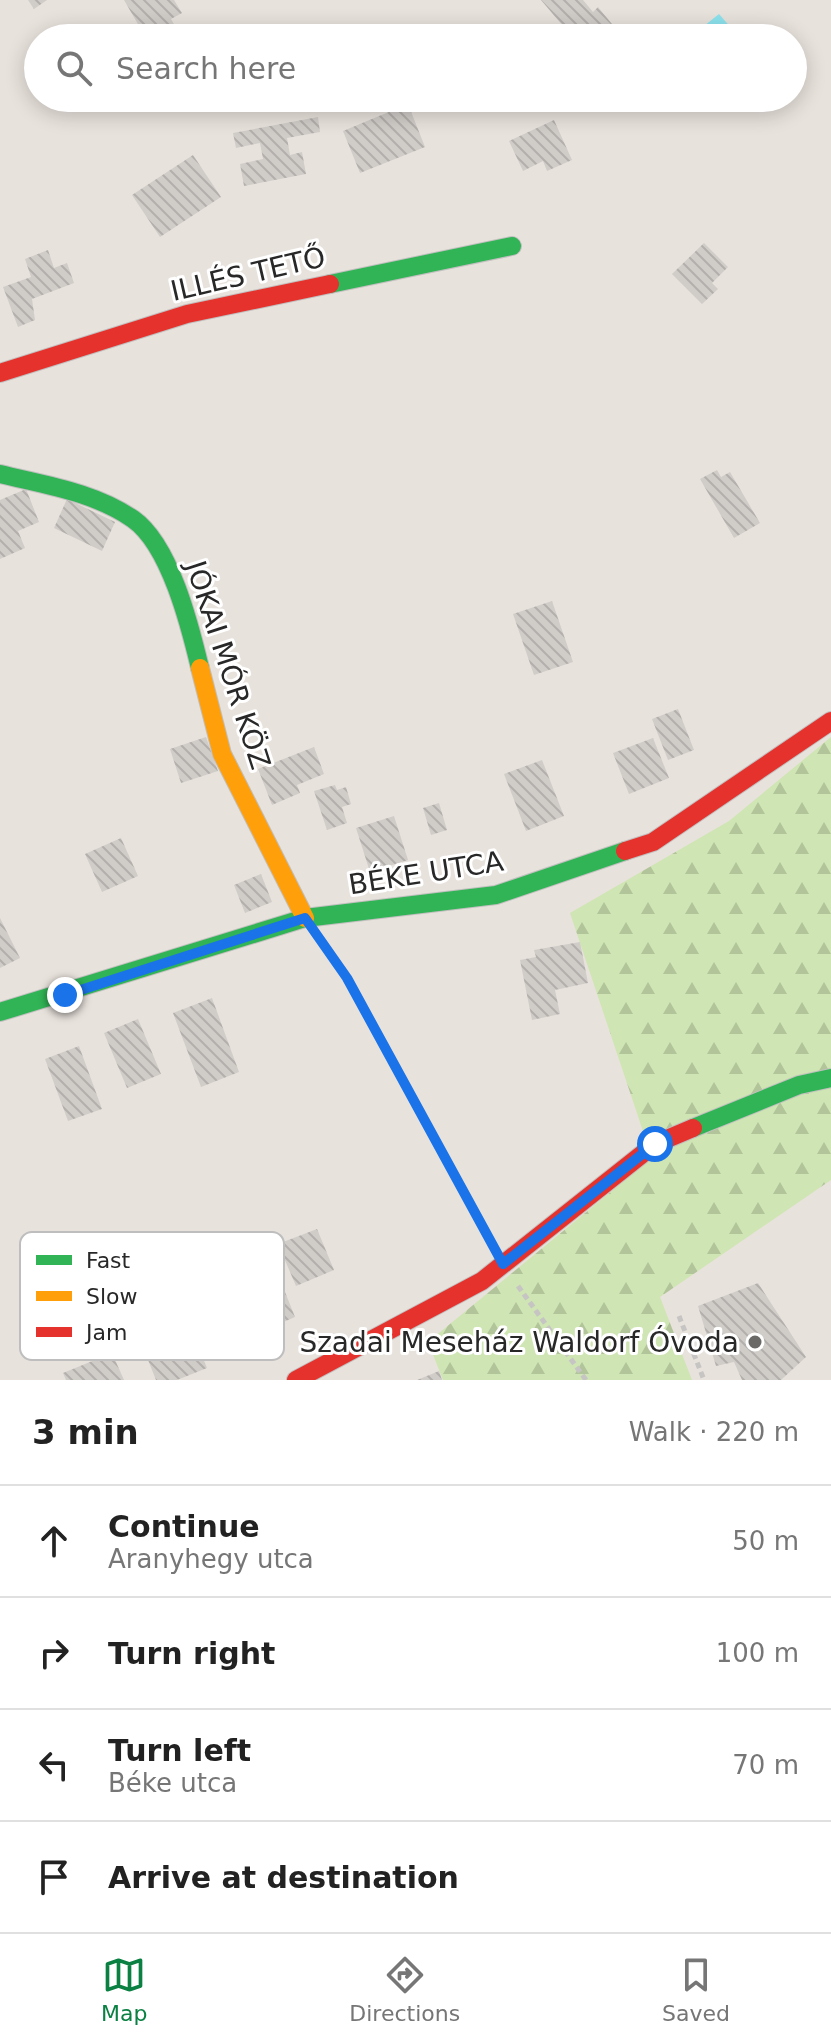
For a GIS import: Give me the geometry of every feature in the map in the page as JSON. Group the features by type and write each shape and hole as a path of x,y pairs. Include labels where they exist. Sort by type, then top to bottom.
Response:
{"street":[{"name":"ILLÉS TETŐ","path":"0,373 187,314 512,246"},
{"name":"JÓKAI MÓR KÖZ","path":"0,474 87,495 135,520 161,551 193,639 222,754 305,918"},
{"name":"BÉKE UTCA","path":"0,1012 305,918 496,895 653,842 831,721"},
{"path":"296,1380 482,1281 655,1144 799,1085 831,1078"}],"path":[{"path":"305,918 347,978 503,1264 586,1380"},
{"path":"679,1316 704,1380"}],"green space":[{"path":"831,737 831,1180 660,1297 692,1380 443,1380 428,1342 652,1158 570,913 729,821"}],"water":[{"path":"719,14 728,24 706,24"}],"building":[{"path":"28,0 47,0 34,9"},
{"path":"124,0 174,0 182,13 171,19 174,24 138,24"},
{"path":"541,0 583,0 593,12 598,7 612,24 561,24"},
{"path":"389,112 411,112 425,147 360,173 343,131"},
{"path":"318,117 320,132 287,138 290,155 302,152 306,174 244,186 240,164 263,159 260,143 236,148 233,133"},
{"path":"554,120 572,160 547,171 543,161 523,171 509,141"},
{"path":"193,155 221,197 160,237 132,195"},
{"path":"704,243 728,267 712,283 718,289 702,304 672,274"},
{"path":"48,250 54,268 67,263 74,283 32,299 35,320 18,327 3,287 31,277 25,259"},
{"path":"717,470 721,477 730,472 760,523 734,538 700,479"},
{"path":"26,489 39,522 18,531 25,548 0,559 0,500"},
{"path":"67,499 115,522 102,551 54,528"},
{"path":"552,601 573,662 534,675 513,614"},
{"path":"678,709 694,750 668,760 652,719"},
{"path":"206,737 218,771 181,783 170,749"},
{"path":"653,738 669,778 629,794 613,753"},
{"path":"314,747 324,774 297,785 300,793 272,805 258,769"},
{"path":"542,760 564,816 526,831 504,774"},
{"path":"335,785 337,790 346,787 351,804 342,807 347,823 327,830 314,791"},
{"path":"439,803 447,830 431,835 423,808"},
{"path":"394,816 408,860 370,872 356,828"},
{"path":"121,838 138,876 102,892 85,854"},
{"path":"261,874 272,902 245,913 234,885"},
{"path":"0,918 20,958 0,968"},
{"path":"580,942 588,983 555,990 560,1014 532,1020 520,960 536,957 534,950"},
{"path":"212,998 239,1072 201,1087 173,1013"},
{"path":"138,1019 161,1074 127,1088 104,1033"},
{"path":"79,1046 102,1109 68,1121 45,1059"},
{"path":"317,1229 334,1270 296,1286 284,1258 284,1242"},
{"name":"Szadai Meseház Waldorf Óvoda","path":"758,1283 806,1357 781,1380 742,1380 734,1362 716,1366 698,1306"},
{"path":"284,1290 295,1317 284,1322"},
{"path":"95,1360 115,1360 124,1380 66,1380 63,1373"},
{"path":"148,1360 204,1360 207,1368 177,1380 156,1380"},
{"path":"439,1371 442,1380 417,1380"}],"traffic: fast":[{"path":"330,284 512,246"},
{"path":"0,474 69,490 102,502 133,519 146,531 158,547 177,588 200,668"},
{"path":"0,1012 305,918 496,895 625,851"},
{"path":"693,1128 799,1085 831,1078"}],"traffic: slow":[{"path":"200,668 222,754 305,918"}],"traffic: jam":[{"path":"0,373 187,314 330,284"},
{"path":"625,851 653,842 831,721"},
{"path":"296,1380 482,1281 655,1144 693,1128"}],"place":[{"name":"Szadai Meseház Waldorf Óvoda","path":"755,1342"}],"route":[{"path":"65,995 305,918 347,978 503,1264 655,1144"}]}
